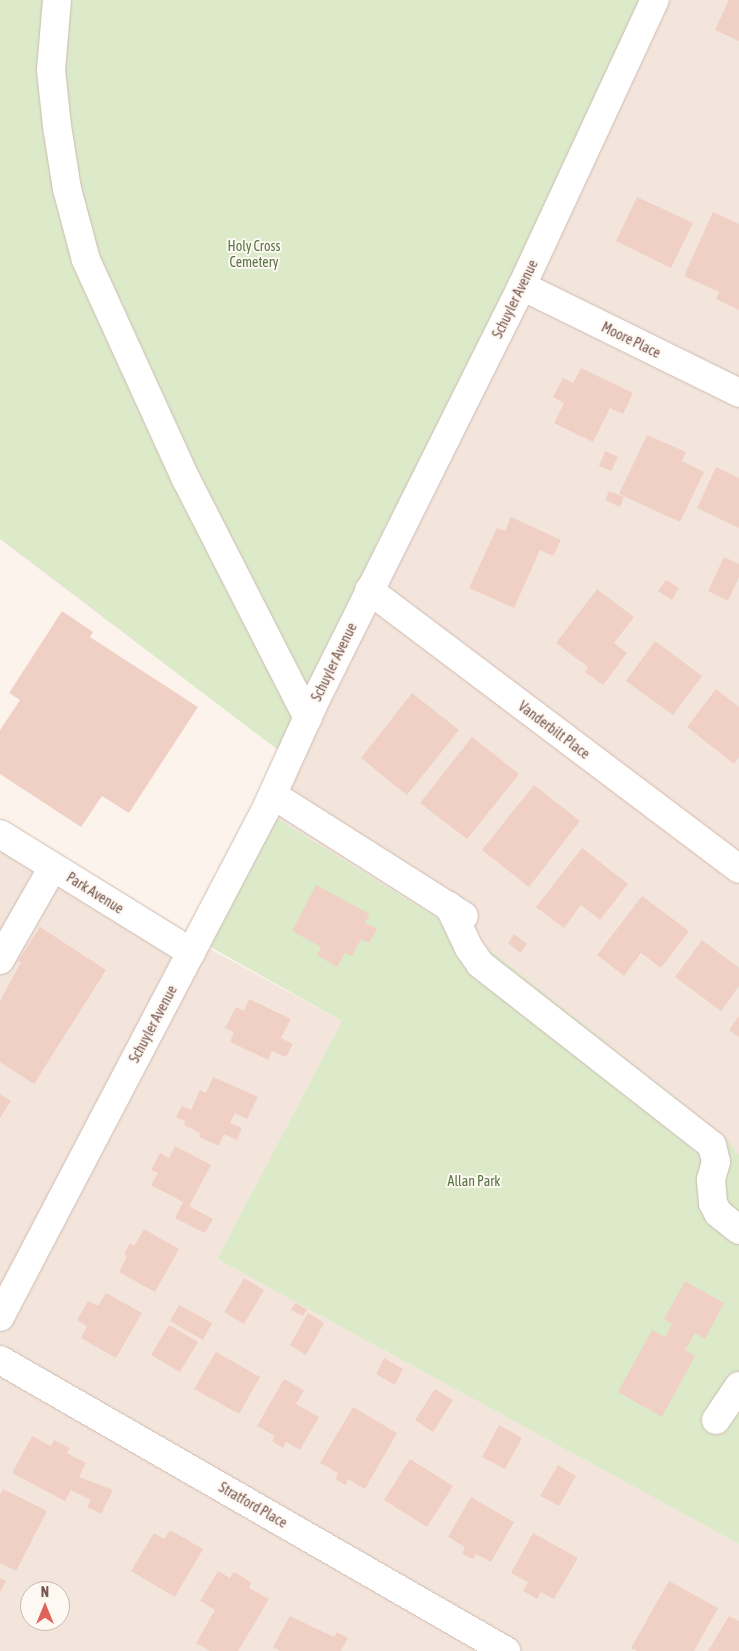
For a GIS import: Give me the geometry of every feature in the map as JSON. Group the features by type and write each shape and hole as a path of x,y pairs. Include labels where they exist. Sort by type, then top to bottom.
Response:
{"street":[{"path":"57,0 51,70 56,126 67,189 86,260 186,479 308,718"},
{"name":"Schuyler Avenue","path":"0,1317 274,795 308,718 369,590 522,286 655,0"},
{"name":"Moore Place","path":"522,286 739,393"},
{"name":"Vanderbilt Place","path":"369,590 739,870"},
{"path":"274,795 474,922"},
{"name":"Park Avenue","path":"0,834 191,952"},
{"path":"0,960 53,867"},
{"path":"449,906 469,948 480,964 712,1145 716,1162 712,1180 713,1203 718,1213 739,1230"},
{"name":"Stratford Place","path":"0,1360 506,1651"},
{"path":"716,1420 739,1386"}],"shaded area":[{"path":"655,0 739,0 739,1155 727,1139 495,954 265,811"},
{"path":"0,834 342,1021 217,1259 739,1544 739,1651 0,1651"}],"green space":[{"name":"Holy Cross Cemetery","path":"0,0 655,0 290,759 0,539"},
{"name":"Allan Park","path":"265,811 495,954 727,1139 739,1155 739,1544 217,1259 342,1021 198,940"}],"building":[{"path":"729,0 739,0 739,41 715,30"},
{"path":"637,197 693,223 671,268 616,241"},
{"path":"713,212 739,224 739,310 716,299 719,292 684,276"},
{"path":"581,368 633,393 623,414 610,408 593,442 554,423 564,403 553,397 563,378 573,383"},
{"path":"647,435 686,452 682,461 704,472 680,522 619,494"},
{"path":"605,451 618,457 611,471 599,466"},
{"path":"716,467 739,478 739,528 697,508"},
{"path":"609,491 624,497 620,507 605,500"},
{"path":"511,517 561,540 553,556 540,550 514,608 469,588 497,528 505,531"},
{"path":"724,557 739,564 739,577 728,601 708,591"},
{"path":"666,580 679,588 672,600 658,591"},
{"path":"597,589 634,617 614,643 627,653 603,685 585,672 588,667 556,643"},
{"path":"62,611 93,632 90,637 198,707 129,813 102,796 81,827 0,774 0,730 20,700 9,693"},
{"path":"655,641 702,676 673,715 626,681"},
{"path":"716,689 739,707 739,757 734,764 687,727"},
{"path":"412,693 459,730 407,795 361,758"},
{"path":"472,737 519,774 467,839 420,803"},
{"path":"534,785 580,821 529,887 482,850"},
{"path":"582,848 628,884 600,920 581,905 564,928 536,907"},
{"path":"316,885 370,914 365,923 377,929 369,943 361,939 352,956 345,953 337,967 317,955 321,947 292,931"},
{"path":"642,896 689,931 661,968 641,953 624,976 597,955"},
{"path":"40,927 106,970 34,1084 0,1062 0,1001 21,962 18,961"},
{"path":"514,934 527,944 520,953 508,943"},
{"path":"702,940 739,968 739,986 721,1011 675,977"},
{"path":"249,999 291,1019 281,1038 293,1044 286,1057 272,1051 268,1060 230,1042 234,1032 225,1028 236,1007 244,1011"},
{"path":"739,1016 739,1037 729,1030"},
{"path":"213,1077 258,1097 247,1119 235,1113 230,1123 242,1128 237,1140 224,1134 219,1146 199,1137 200,1133 184,1125 185,1121 176,1117 182,1106 191,1110 200,1090 206,1093"},
{"path":"0,1094 11,1101 0,1118"},
{"path":"175,1146 211,1165 189,1206 213,1219 205,1233 175,1218 183,1202 151,1185 158,1173 151,1170 160,1153 169,1158"},
{"path":"144,1229 179,1249 155,1292 119,1272 127,1256 124,1254 130,1243 134,1246"},
{"path":"244,1278 264,1290 244,1324 224,1312"},
{"path":"685,1281 724,1303 705,1339 695,1333 685,1350 695,1356 662,1417 618,1392 652,1330 665,1337 672,1324 664,1319"},
{"path":"106,1293 142,1313 116,1358 81,1338 87,1326 77,1320 88,1301 98,1306"},
{"path":"295,1303 307,1309 303,1316 291,1310"},
{"path":"179,1305 212,1323 203,1340 170,1321"},
{"path":"308,1313 324,1323 306,1355 290,1345"},
{"path":"169,1325 198,1342 180,1372 151,1355"},
{"path":"216,1352 260,1377 239,1414 194,1389"},
{"path":"384,1358 403,1369 395,1385 376,1374"},
{"path":"284,1379 304,1390 296,1404 319,1417 300,1450 286,1442 283,1448 272,1441 275,1436 257,1426"},
{"path":"435,1389 453,1400 433,1432 415,1420"},
{"path":"353,1407 397,1433 365,1489 348,1479 346,1485 335,1479 338,1473 320,1463"},
{"path":"499,1425 522,1438 505,1469 482,1457"},
{"path":"32,1436 51,1446 54,1440 70,1448 67,1453 86,1463 79,1477 113,1490 101,1514 87,1507 91,1500 71,1490 65,1501 12,1473"},
{"path":"410,1459 453,1486 427,1527 384,1500"},
{"path":"558,1465 576,1476 559,1506 540,1496"},
{"path":"3,1489 47,1511 16,1571 0,1563 0,1495"},
{"path":"471,1497 514,1522 491,1562 476,1554 473,1559 462,1554 465,1547 448,1537"},
{"path":"170,1530 203,1549 175,1597 131,1571 154,1533 164,1539"},
{"path":"533,1533 578,1558 554,1599 541,1592 537,1599 523,1591 528,1582 511,1573"},
{"path":"218,1571 230,1578 234,1572 251,1582 249,1588 269,1599 238,1651 210,1651 196,1643 215,1610 200,1601"},
{"path":"0,1578 6,1581 0,1592"},
{"path":"669,1581 718,1608 694,1651 637,1651 631,1648"},
{"path":"290,1616 334,1637 337,1632 348,1638 341,1651 280,1651 273,1647"},
{"path":"729,1616 739,1621 739,1651 708,1651"}]}
